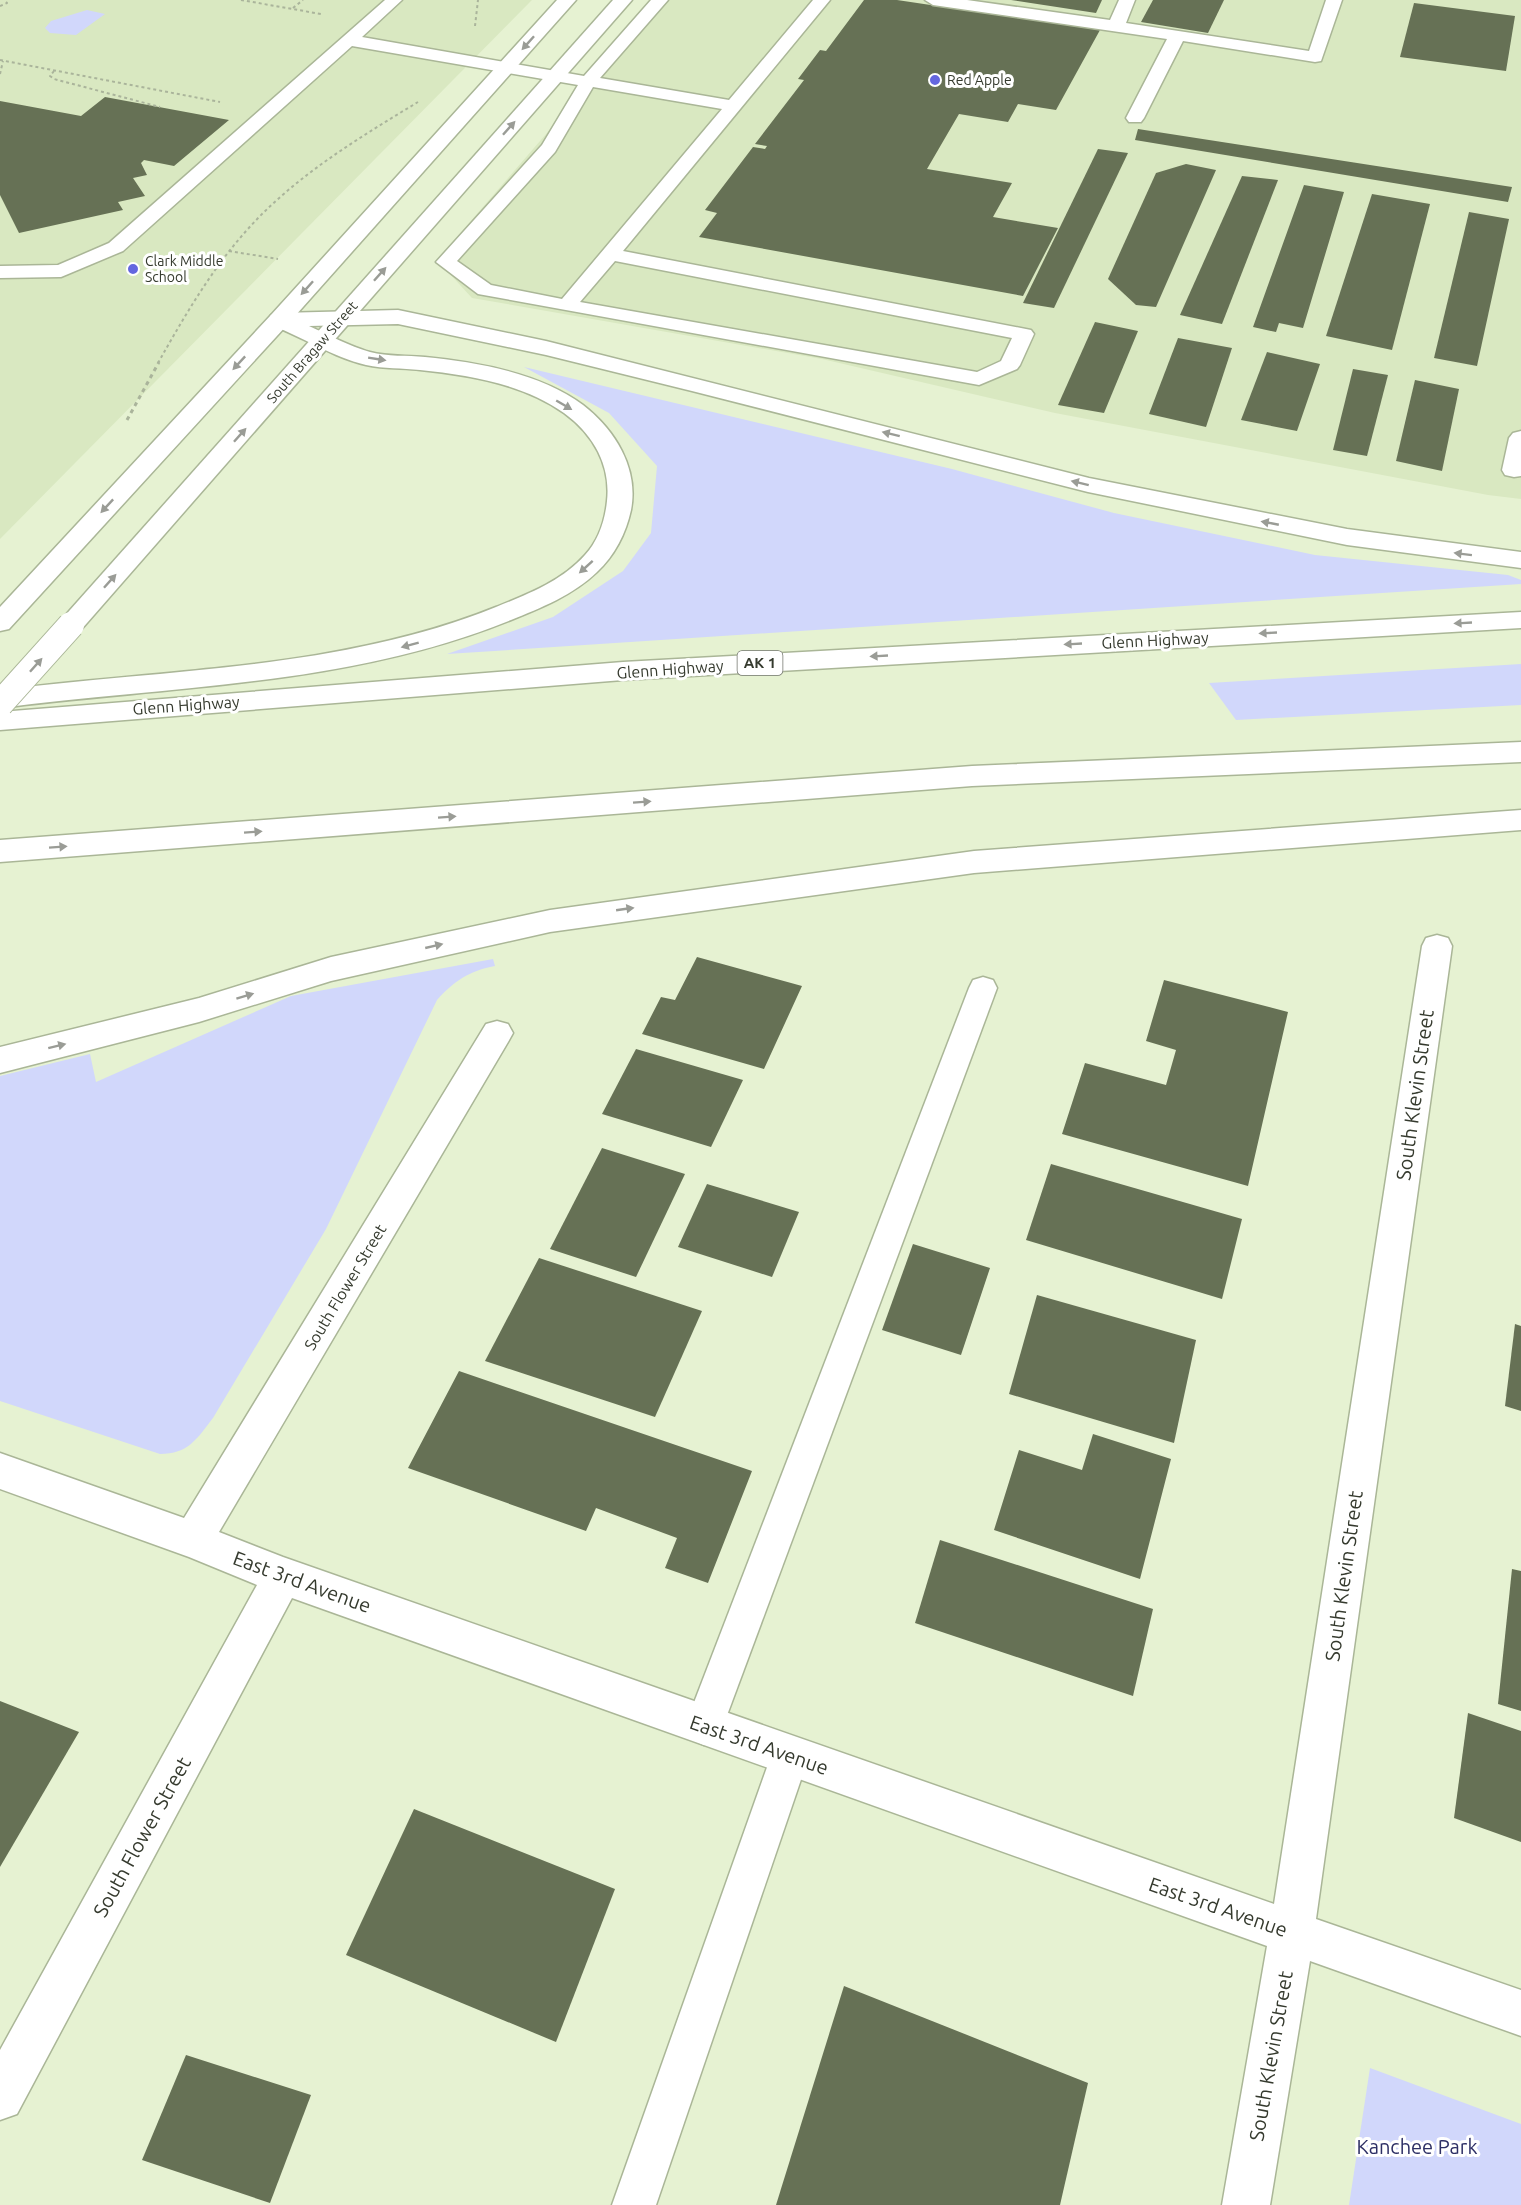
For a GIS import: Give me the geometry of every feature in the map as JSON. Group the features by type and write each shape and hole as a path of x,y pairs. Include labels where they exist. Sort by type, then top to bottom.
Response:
{"main road":[{"path":"0,623 279,320 567,0"},
{"name":"South Bragaw Street","path":"0,704 623,0"},
{"path":"279,320 398,317 546,348 1088,485 1347,537 1521,560"},
{"path":"0,699 55,690 234,674 342,659 407,646 465,629 542,597 584,570 601,553 611,535 622,491 618,470 608,445 593,425 569,406 517,383 481,373 373,360 279,320"},
{"path":"1518,471 1521,438"},
{"name":"Glenn Highway","path":"0,721 623,671 1521,620"},
{"path":"0,851 972,776 1521,752"},
{"path":"0,1060 199,1010 331,969 550,921 974,862 1521,820"},
{"name":"South Klevin Street","path":"1246,2205 1292,1933 1437,946"},
{"name":"South Flower Street","path":"192,1540 497,1033"},
{"name":"East 3rd Avenue","path":"0,1471 192,1540 283,1576 1521,2013"},
{"name":"South Flower Street","path":"0,2097 283,1576"}],"lane":[{"path":"0,272 61,270 116,247 394,0"},
{"path":"610,254 1024,334 1010,365 979,379 485,290 446,262 549,148 587,83 660,0"},
{"path":"567,306 822,0"},
{"path":"933,0 1315,57 1334,0"},
{"path":"1116,26 1127,0"},
{"path":"1135,118 1177,36"},
{"path":"348,40 587,83 732,106"},
{"path":"704,1725 983,988"},
{"path":"634,2205 790,1756"}],"path":[{"path":"0,6 7,3 4,0"},
{"path":"241,0 325,14"},
{"path":"292,9 303,0"},
{"path":"0,74 1,61 225,103"},
{"path":"55,71 50,76 54,79 160,107"},
{"path":"121,428 201,290 244,234 283,196 319,166 420,101"}],"shaded area":[{"name":"Clark Middle School","path":"0,0 532,0 0,539"},
{"path":"662,0 1521,0 1521,499 1488,495 1055,413 822,359 472,298 437,260"}],"green space":[{"path":"87,10 105,14 76,35 50,33 45,28 51,21"},
{"path":"524,367 952,469 1114,513 1315,555 1508,575 1521,580 1521,584 447,654 553,617 623,571 651,533 657,466 609,413"},
{"path":"1521,664 1521,705 1236,720 1209,683"},
{"path":"493,959 495,966 463,978 437,1000 326,1229 213,1418 191,1444 178,1451 160,1454 0,1401 0,1076 90,1054 96,1082 291,996"},
{"name":"Kanchee Park","path":"1370,2068 1521,2124 1521,2205 1349,2205"}],"building":[{"path":"864,0 897,0 1100,30 1056,110 1018,104 1008,122 959,114 927,169 1012,183 993,217 1058,228 1023,296 699,237 717,213 705,210 753,147 765,149 767,146 755,144 804,80 798,79 820,50 826,51"},
{"path":"1011,0 1102,0 1096,13"},
{"path":"1153,0 1224,0 1208,33 1141,22"},
{"path":"1414,3 1515,16 1506,71 1400,57"},
{"name":"Clark Middle School","path":"105,97 229,120 174,166 144,160 141,163 147,175 133,178 145,196 118,202 123,210 19,233 0,195 0,101 81,116"},
{"path":"1138,129 1512,187 1508,202 1135,140"},
{"path":"1098,149 1128,153 1054,308 1023,303"},
{"path":"1186,164 1216,170 1156,307 1136,305 1108,279 1156,173"},
{"path":"1242,176 1278,180 1222,324 1180,315"},
{"path":"1304,185 1344,192 1303,328 1279,323 1276,332 1253,327"},
{"path":"1372,194 1430,204 1392,350 1326,336"},
{"path":"1469,212 1509,219 1477,366 1434,358"},
{"path":"1095,322 1138,331 1104,413 1058,405"},
{"path":"1178,338 1232,348 1206,427 1149,414"},
{"path":"1267,352 1320,364 1297,431 1241,420"},
{"path":"1353,369 1388,375 1367,456 1333,450"},
{"path":"1415,380 1459,389 1442,471 1396,461"},
{"path":"697,957 802,986 764,1069 642,1034 661,997 675,1000"},
{"path":"1164,980 1288,1012 1248,1186 1062,1134 1085,1063 1166,1085 1176,1050 1146,1041"},
{"path":"636,1049 743,1080 711,1147 602,1114"},
{"path":"602,1148 685,1174 636,1277 550,1249"},
{"path":"1051,1164 1242,1219 1222,1299 1026,1240"},
{"path":"707,1184 799,1212 772,1277 678,1247"},
{"path":"913,1244 990,1268 961,1355 882,1330"},
{"path":"539,1258 702,1311 655,1417 485,1361"},
{"path":"1037,1295 1196,1340 1174,1443 1009,1394"},
{"path":"1515,1324 1521,1326 1521,1411 1505,1406"},
{"path":"459,1371 752,1471 708,1583 665,1568 677,1538 596,1508 586,1531 408,1468"},
{"path":"1093,1434 1171,1459 1140,1579 994,1530 1019,1450 1082,1470"},
{"path":"940,1540 1153,1609 1133,1696 915,1623"},
{"path":"1512,1569 1521,1571 1521,1711 1498,1704"},
{"path":"0,1701 79,1732 0,1867"},
{"path":"1468,1713 1521,1731 1521,1842 1454,1818"},
{"path":"414,1809 615,1889 556,2042 346,1955"},
{"path":"844,1986 1088,2083 1060,2205 776,2205"},
{"path":"186,2055 311,2095 270,2203 142,2160"}],"place":[{"name":"Red Apple","path":"935,80"},
{"name":"Clark Middle School","path":"133,269"}]}
